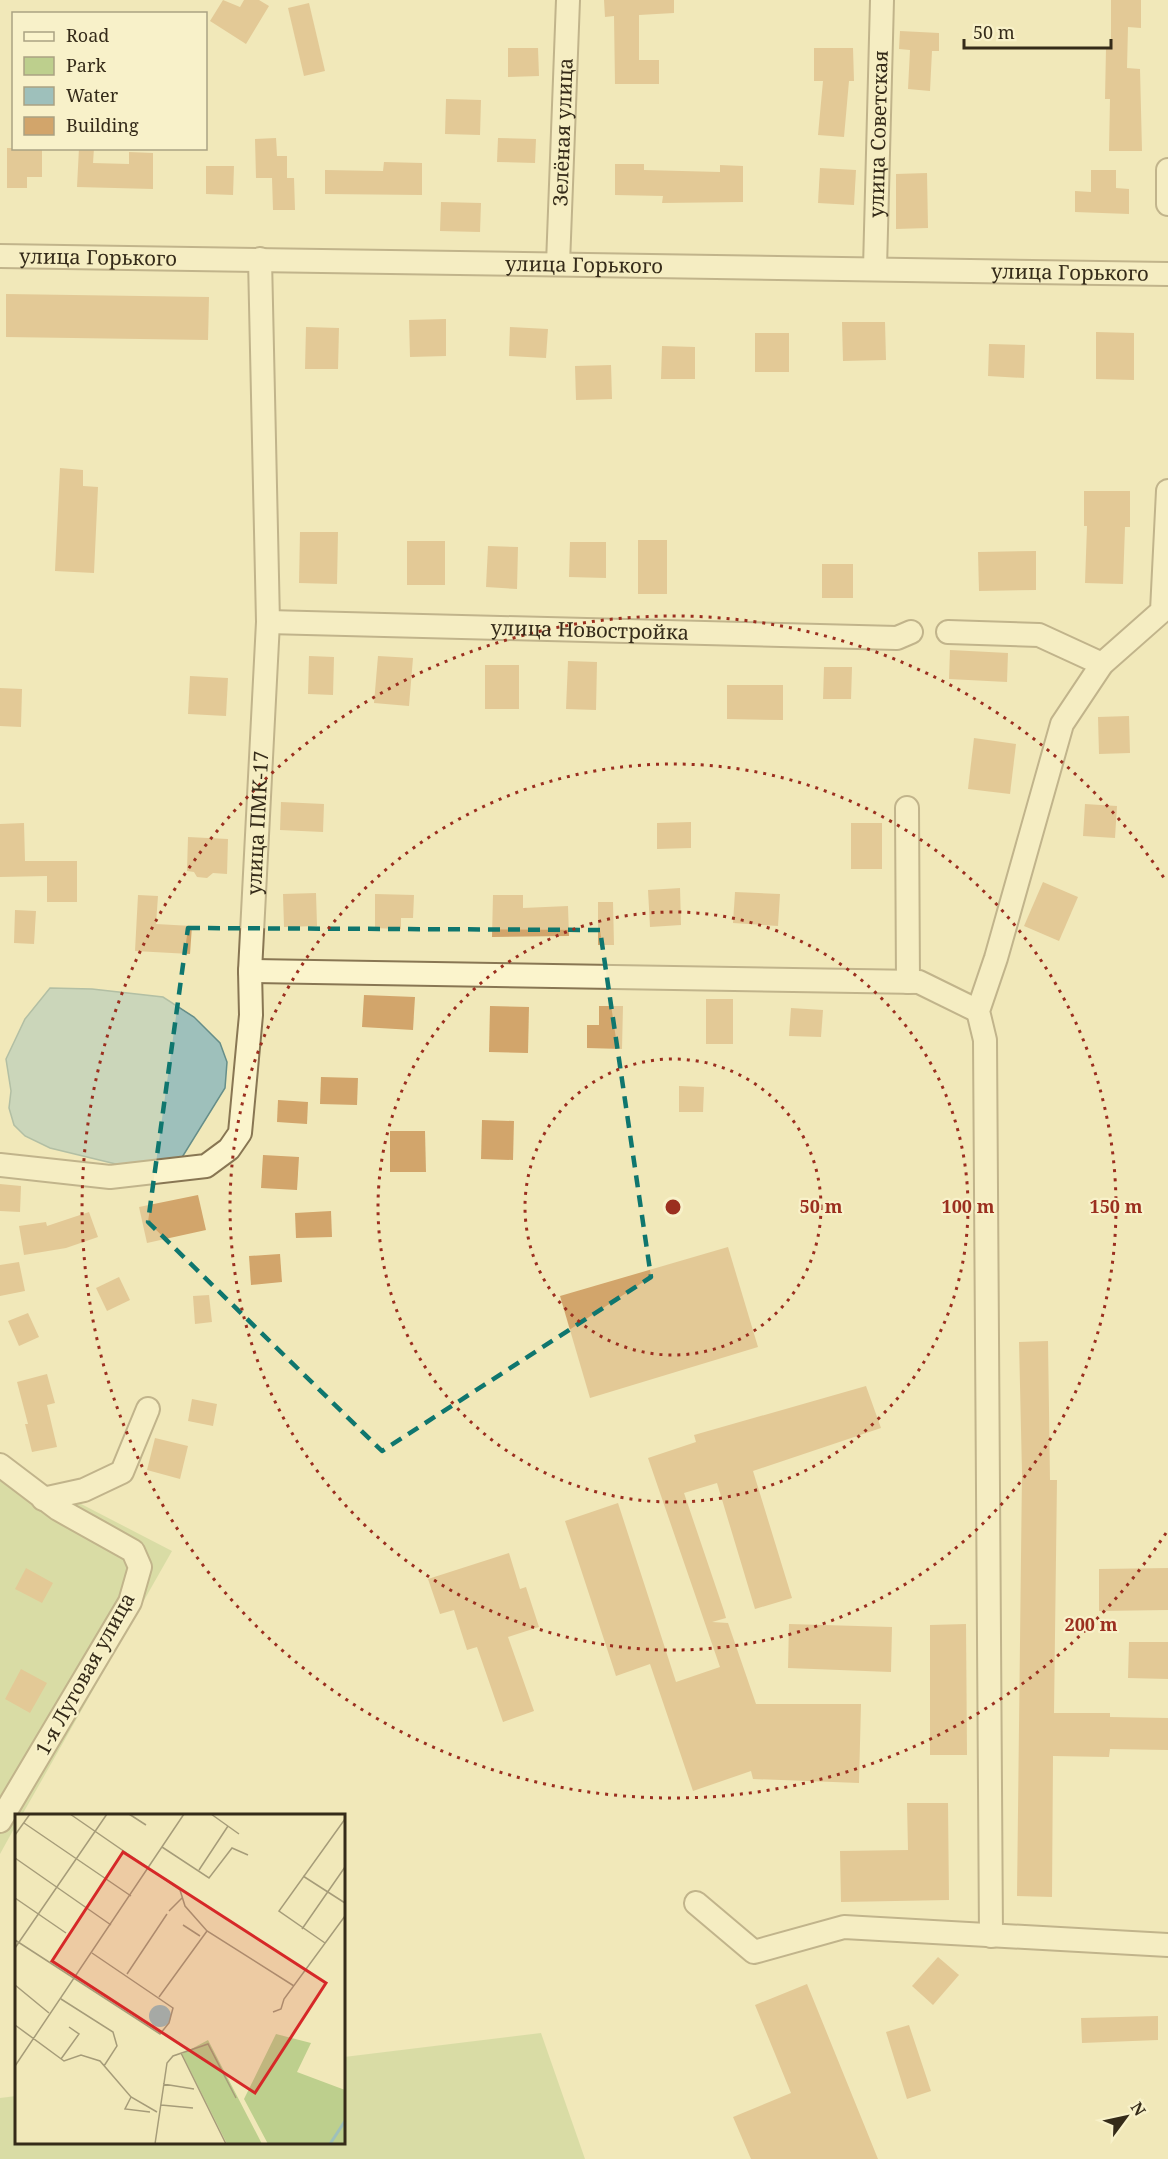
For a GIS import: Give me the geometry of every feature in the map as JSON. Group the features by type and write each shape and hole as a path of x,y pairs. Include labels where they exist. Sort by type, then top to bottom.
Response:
{"street":[{"name":"Зелёная улица","path":"558,264 568,0"},
{"name":"улица Советская","path":"875,268 882,0"},
{"path":"1168,170 1168,204"},
{"name":"улица Горького","path":"0,256 1168,274"},
{"name":"улица ПМК-17","path":"0,1165 110,1178 206,1166 229,1149 240,1133 244,1112 251,1015 250,971 268,621 260,259"},
{"path":"991,1936 985,1040 978,1011 996,958 1062,724 1102,664 1162,611 1168,491"},
{"name":"улица Новостройка","path":"268,621 897,638 911,632"},
{"path":"948,632 1039,635 1102,664"},
{"path":"907,808 908,982"},
{"path":"250,971 919,982 978,1011"},
{"path":"43,1499 84,1490 122,1472 148,1409"},
{"name":"1-я Луговая улица","path":"0,1465 43,1499 133,1551 140,1567 130,1602 0,1821"},
{"path":"696,1903 754,1952 844,1927 1168,1944"}],"highlighted area":[{"path":"188,928 600,930 651,1277 382,1451 148,1222"}],"green space":[{"path":"0,1462 172,1551 23,1814 15,1814 15,1827 0,1854"},
{"path":"541,2033 585,2159 0,2159 0,2098 15,2096 15,2144 345,2144 345,2057"}],"water":[{"path":"50,988 92,989 163,997 194,1017 220,1043 227,1062 225,1088 181,1159 124,1166 50,1148 25,1136 14,1125 9,1108 11,1091 6,1059 25,1019"}],"building":[{"path":"223,0 240,7 244,0 259,0 269,6 246,44 210,21"},
{"path":"604,0 674,0 674,13 639,15 639,60 659,60 659,84 615,84 614,16 605,17"},
{"path":"1111,0 1141,0 1141,28 1128,27 1127,68 1140,69 1142,151 1109,151 1110,99 1105,99 1106,48 1111,48"},
{"path":"309,3 325,71 304,76 288,8"},
{"path":"900,31 939,33 939,51 932,51 930,91 908,89 910,50 899,49"},
{"path":"508,48 538,48 539,76 508,77"},
{"path":"814,48 853,48 854,81 849,81 844,137 818,135 823,81 814,81"},
{"path":"446,99 481,100 480,135 445,134"},
{"path":"276,138 277,156 287,156 287,178 294,178 295,210 273,210 272,178 256,178 255,139"},
{"path":"498,138 536,139 535,163 497,162"},
{"path":"7,148 42,150 42,177 27,177 27,188 7,188"},
{"path":"79,150 94,150 93,163 129,164 129,152 153,153 153,189 77,187"},
{"path":"384,162 422,163 422,195 325,194 325,170 383,171"},
{"path":"615,164 644,164 644,170 720,172 720,165 743,166 743,202 662,203 663,196 615,195"},
{"path":"206,166 234,166 233,195 206,194"},
{"path":"820,168 856,170 854,205 818,203"},
{"path":"1091,170 1116,170 1116,188 1129,189 1129,214 1075,212 1075,191 1091,192"},
{"path":"927,173 928,228 896,229 896,174"},
{"path":"441,202 481,203 480,232 440,231"},
{"path":"6,294 209,297 208,340 6,337"},
{"path":"446,319 446,356 410,357 409,320"},
{"path":"842,322 885,322 886,360 843,361"},
{"path":"306,327 339,328 338,369 305,369"},
{"path":"510,327 548,329 546,358 509,356"},
{"path":"1096,332 1134,333 1134,380 1096,379"},
{"path":"755,333 789,333 789,372 755,372"},
{"path":"989,344 1025,345 1024,378 988,376"},
{"path":"662,346 695,347 695,379 661,379"},
{"path":"611,365 612,399 576,400 575,366"},
{"path":"60,468 83,470 83,486 98,487 94,573 55,571"},
{"path":"1084,491 1130,491 1130,527 1125,527 1123,584 1085,583 1087,526 1084,526"},
{"path":"300,532 338,532 337,584 299,583"},
{"path":"638,540 667,540 667,594 638,594"},
{"path":"407,541 445,541 445,585 407,585"},
{"path":"570,542 606,542 606,578 569,577"},
{"path":"488,546 518,547 517,589 486,587"},
{"path":"1036,551 1036,590 979,591 978,552"},
{"path":"822,564 853,564 853,598 822,598"},
{"path":"950,650 1008,653 1007,682 949,679"},
{"path":"309,656 334,657 333,695 308,694"},
{"path":"378,656 413,658 409,706 374,703"},
{"path":"568,661 597,662 596,710 566,709"},
{"path":"485,665 519,665 519,709 485,709"},
{"path":"824,667 852,667 851,699 823,699"},
{"path":"190,676 228,678 226,716 188,714"},
{"path":"727,685 783,685 783,720 727,719"},
{"path":"0,688 22,689 21,727 0,726"},
{"path":"1129,716 1130,753 1099,754 1098,717"},
{"path":"974,738 1016,744 1010,794 968,789"},
{"path":"281,802 324,804 323,832 280,830"},
{"path":"1085,804 1117,806 1115,838 1083,836"},
{"path":"691,822 691,848 657,849 657,823"},
{"path":"24,823 25,861 77,861 77,902 47,902 47,876 0,877 0,824"},
{"path":"851,823 882,823 882,869 851,869"},
{"path":"188,837 228,839 227,874 213,873 207,878 197,877 194,872 187,871"},
{"path":"1043,882 1078,897 1059,941 1024,926"},
{"path":"680,888 681,925 650,927 648,890"},
{"path":"735,892 780,894 778,926 733,923"},
{"path":"316,893 317,926 284,927 283,894"},
{"path":"375,894 414,895 413,918 401,918 401,929 375,928"},
{"path":"138,895 158,896 156,924 192,926 190,954 135,951"},
{"path":"493,895 523,895 523,908 568,906 569,936 492,937"},
{"path":"598,902 613,902 614,945 598,945"},
{"path":"15,910 36,911 34,944 14,943"},
{"path":"364,995 415,997 413,1030 362,1027"},
{"path":"706,999 733,999 733,1044 706,1044"},
{"path":"490,1006 529,1007 528,1053 489,1052"},
{"path":"599,1006 623,1006 622,1049 587,1048 587,1025 599,1025"},
{"path":"791,1008 823,1010 821,1037 789,1036"},
{"path":"321,1077 358,1078 357,1105 320,1104"},
{"path":"679,1086 704,1087 703,1112 679,1112"},
{"path":"278,1100 308,1102 307,1124 277,1122"},
{"path":"482,1120 514,1121 513,1160 481,1159"},
{"path":"390,1131 425,1131 426,1172 390,1172"},
{"path":"263,1155 299,1157 297,1190 261,1188"},
{"path":"0,1184 21,1186 20,1212 0,1211"},
{"path":"198,1195 206,1230 147,1243 139,1207"},
{"path":"331,1211 332,1237 296,1238 295,1213"},
{"path":"89,1212 98,1237 66,1248 24,1255 19,1226 46,1222 47,1226"},
{"path":"728,1247 758,1347 590,1398 560,1296"},
{"path":"280,1254 282,1282 251,1285 249,1256"},
{"path":"19,1262 25,1291 0,1296 0,1265"},
{"path":"119,1277 130,1300 107,1311 96,1288"},
{"path":"209,1295 212,1322 195,1324 193,1296"},
{"path":"28,1313 39,1337 19,1346 8,1321"},
{"path":"1048,1341 1050,1480 1057,1480 1054,1713 1110,1713 1110,1717 1168,1718 1168,1750 1110,1749 1109,1757 1053,1756 1052,1897 1017,1896 1022,1473 1019,1342"},
{"path":"47,1374 55,1403 47,1405 57,1447 32,1452 25,1424 28,1424 17,1382"},
{"path":"866,1386 881,1428 753,1471 792,1598 755,1609 717,1483 684,1493 726,1618 712,1622 728,1623 756,1704 861,1704 859,1783 753,1779 751,1771 693,1791 650,1664 616,1676 565,1521 618,1503 676,1682 720,1667 648,1458 696,1442 694,1435"},
{"path":"192,1399 217,1404 213,1426 188,1421"},
{"path":"155,1438 188,1446 180,1479 147,1470"},
{"path":"509,1553 520,1589 526,1587 539,1627 508,1637 534,1711 503,1722 477,1647 467,1650 454,1610 440,1614 428,1579"},
{"path":"26,1568 53,1583 42,1603 15,1589"},
{"path":"1168,1568 1168,1610 1099,1611 1099,1569"},
{"path":"789,1624 892,1627 891,1672 788,1668"},
{"path":"966,1624 967,1755 930,1755 930,1625"},
{"path":"1129,1642 1168,1642 1168,1679 1128,1678"},
{"path":"21,1669 47,1683 30,1713 5,1699"},
{"path":"907,1803 948,1803 949,1900 841,1902 840,1851 908,1850"},
{"path":"938,1957 959,1975 933,2005 912,1986"},
{"path":"807,1984 878,2159 751,2159 733,2117 791,2093 755,2005"},
{"path":"1158,2016 1158,2040 1082,2043 1081,2018"},
{"path":"909,2025 931,2091 907,2099 886,2032"}]}
